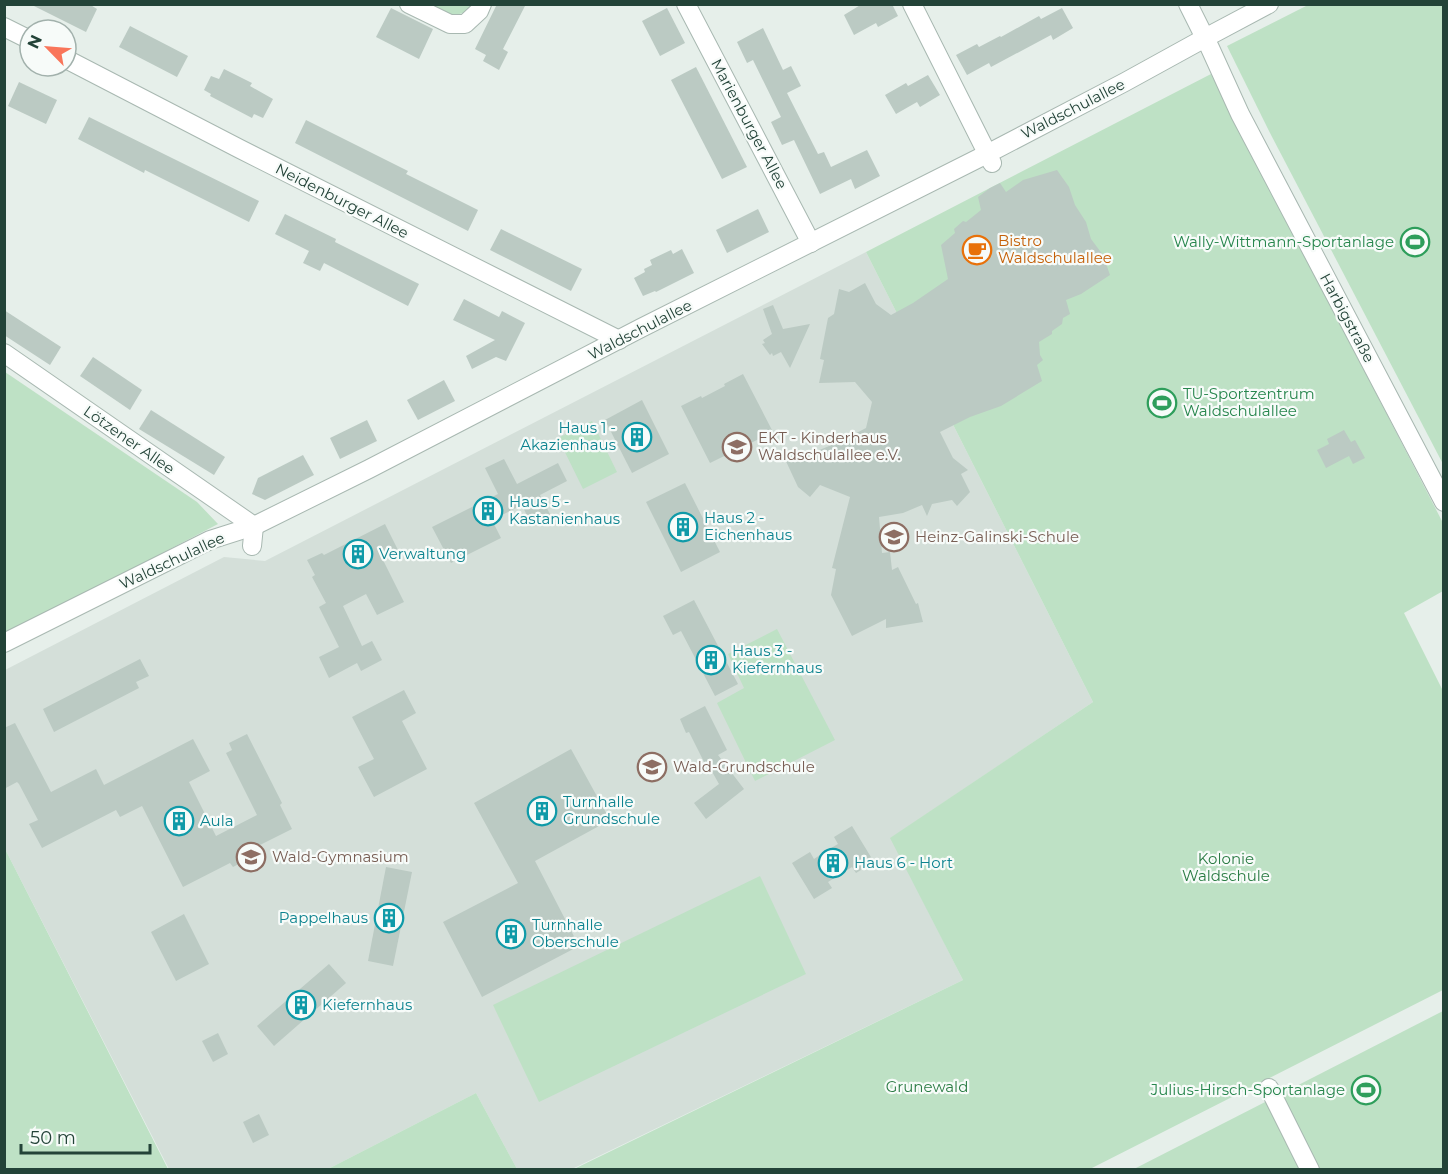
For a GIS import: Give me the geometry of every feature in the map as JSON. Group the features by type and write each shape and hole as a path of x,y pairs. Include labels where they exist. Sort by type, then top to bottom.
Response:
{"street":[{"path":"409,4 450,24 465,24 479,11 482,4"},
{"name":"Marienburger Allee","path":"686,4 811,243"},
{"path":"912,4 989,158"},
{"name":"Harbigstraße","path":"1188,4 1240,114 1415,461 1443,502"},
{"name":"Waldschulallee","path":"4,643 210,540 254,526 373,475 619,340 811,243 989,158 1269,4"},
{"path":"4,27 18,34"},
{"name":"Neidenburger Allee","path":"78,65 619,340"},
{"name":"Lötzener Allee","path":"4,354 254,526"},
{"path":"252,546 254,526"},
{"path":"1269,1088 1310,1170"}],"shaded area":[{"path":"866,252 1093,702 891,838 963,980 572,1169 517,1169 476,1093 328,1169 169,1169 5,849 5,670 224,557 265,561"}],"green space":[{"path":"431,5 476,5 454,15 429,8"},
{"name":"Wally-Wittmann-Sportanlage","path":"1308,5 1443,5 1443,464 1227,46"},
{"path":"1211,74 1443,523 1443,591 1404,613 1443,691 1443,990 1090,1169 572,1170 963,980 890,838 1093,702 866,252"},
{"path":"5,372 197,502 218,524 5,635"},
{"path":"592,421 617,472 583,489 558,438"},
{"path":"777,629 835,740 755,781 717,703 744,688 728,654"},
{"path":"5,849 168,1169 5,1169"},
{"path":"760,876 806,974 539,1102 493,1005"},
{"name":"Julius-Hirsch-Sportanlage","path":"1443,1011 1443,1169 1134,1169"},
{"path":"476,1093 517,1169 328,1169"}],"building":[{"path":"30,4 89,4 97,9 86,32 78,28 78,18 58,18"},
{"path":"497,4 526,4 503,49 508,52 499,70 483,61 486,55 475,49"},
{"path":"862,4 892,4 898,16 878,27 876,23 854,35 844,15"},
{"path":"391,8 433,29 419,59 376,37"},
{"path":"667,8 685,43 660,56 642,21"},
{"path":"1062,8 1073,28 1053,40 1051,35 991,67 989,63 967,75 956,55 977,44 979,47 1001,37 1039,16 1041,19"},
{"path":"130,26 188,56 177,77 119,47"},
{"path":"763,28 783,70 791,66 801,86 787,93 818,154 824,152 831,167 867,150 880,176 855,189 851,179 820,194 794,140 782,145 771,122 781,117 753,60 747,63 737,42"},
{"path":"696,67 747,167 722,179 671,80"},
{"path":"224,69 252,83 250,86 273,99 263,118 254,114 252,118 210,96 211,94 204,90 211,76 219,79"},
{"path":"928,75 940,95 920,107 917,102 896,114 885,95 906,83 908,86"},
{"path":"19,82 57,100 46,124 8,106"},
{"path":"89,117 259,201 249,222 78,139"},
{"path":"306,120 408,171 406,174 478,210 468,231 295,143"},
{"path":"1057,170 1069,187 1075,205 1086,222 1091,239 1103,255 1110,275 1081,294 1066,300 1070,314 1063,318 1062,324 1052,331 1052,334 1039,342 1040,355 1043,360 1037,365 1042,381 1001,406 970,417 940,432 953,458 968,470 961,474 970,492 957,506 952,500 932,504 927,516 922,505 903,513 879,517 882,553 890,552 892,570 898,567 916,604 918,603 923,622 886,628 886,619 852,636 831,595 836,569 832,568 850,497 820,485 810,497 798,487 784,457 817,451 866,428 872,402 855,382 819,383 824,360 820,359 828,318 834,314 839,289 849,292 865,283 876,304 891,315 913,303 948,279 941,245 955,233 954,229 963,221 966,222 981,210 978,197 1000,183 1006,192 1023,180"},
{"path":"758,209 769,232 727,253 716,230"},
{"path":"285,214 419,284 408,306 324,263 320,271 303,263 309,251 275,234"},
{"path":"501,229 582,269 571,291 490,250"},
{"path":"682,249 694,273 643,296 634,278 652,265 650,260 671,250 673,254"},
{"path":"464,299 499,317 502,311 525,323 506,361 496,357 472,369 466,356 495,340 453,320"},
{"path":"773,305 783,329 810,324 790,368 781,352 770,355 762,344 765,343 763,340 772,334 763,309"},
{"path":"4,310 61,347 50,365 4,335"},
{"path":"93,357 142,390 130,410 80,376"},
{"path":"743,374 773,432 710,463 681,406 701,396 702,398"},
{"path":"444,380 455,401 418,420 407,400"},
{"name":"Haus 1 - Akazienhaus","path":"642,400 669,454 632,473 605,420"},
{"path":"151,410 225,457 214,475 139,429"},
{"path":"367,420 377,441 340,459 330,438"},
{"path":"1344,430 1351,442 1355,440 1365,458 1353,464 1349,456 1326,468 1317,450 1329,444 1327,439"},
{"path":"303,455 314,475 265,500 252,494 258,478"},
{"name":"Haus 5 - Kastanienhaus","path":"504,459 517,484 558,463 567,481 540,495 551,516 532,526 522,505 492,520 501,538 451,563 432,527 498,494 485,468"},
{"name":"Haus 2 - Eichenhaus","path":"685,483 720,552 681,572 646,502"},
{"path":"385,524 398,550 382,558 404,602 377,615 366,594 343,606 362,646 372,641 382,660 361,671 357,663 329,678 319,657 339,647 319,607 326,603 312,577 315,575 307,560 322,553 324,555"},
{"name":"Haus 3 - Kiefernhaus","path":"694,600 738,684 715,696 681,631 673,635 663,616"},
{"path":"140,659 149,676 136,682 139,688 54,732 43,709"},
{"path":"404,690 416,713 402,721 427,769 374,797 358,767 374,759 352,717"},
{"path":"705,706 727,750 718,755 744,789 706,819 694,803 719,784 706,761 704,762 689,732 686,733 680,719"},
{"path":"15,723 51,792 96,769 104,785 193,739 210,771 189,782 216,836 257,815 226,753 232,750 229,743 247,734 282,803 280,805 292,829 258,846 262,852 233,867 230,863 183,887 142,806 120,817 116,810 42,848 29,824 38,820 19,784 17,782 4,789 4,728"},
{"path":"571,749 610,820 535,861 579,946 482,997 443,922 518,883 474,803"},
{"name":"Haus 6 - Hort","path":"852,826 874,862 856,873 852,867 828,882 832,888 814,899 792,863 810,852 814,859 838,844 834,837"},
{"name":"Pappelhaus","path":"386,867 412,872 393,966 368,961"},
{"path":"184,914 209,964 176,981 151,932"},
{"name":"Kiefernhaus","path":"329,964 346,983 274,1046 257,1026"},
{"path":"218,1033 228,1054 213,1062 202,1041"},
{"path":"259,1114 269,1135 253,1143 243,1122"}],"place":[{"name":"Wally-Wittmann-Sportanlage","path":"1415,242"},
{"name":"Bistro Waldschulallee","path":"977,250"},
{"name":"TU-Sportzentrum Waldschulallee","path":"1162,403"},
{"name":"Haus 1 - Akazienhaus","path":"637,437"},
{"name":"EKT - Kinderhaus Waldschulallee e.V.","path":"737,447"},
{"name":"Haus 5 - Kastanienhaus","path":"488,511"},
{"name":"Haus 2 - Eichenhaus","path":"683,527"},
{"name":"Heinz-Galinski-Schule","path":"894,537"},
{"name":"Verwaltung","path":"358,554"},
{"name":"Haus 3 - Kiefernhaus","path":"711,660"},
{"name":"Wald-Grundschule","path":"652,767"},
{"name":"Turnhalle Grundschule","path":"542,811"},
{"name":"Aula","path":"179,821"},
{"name":"Wald-Gymnasium","path":"251,857"},
{"name":"Haus 6 - Hort","path":"833,863"},
{"name":"Pappelhaus","path":"389,918"},
{"name":"Turnhalle Oberschule","path":"511,934"},
{"name":"Kiefernhaus","path":"301,1005"},
{"name":"Julius-Hirsch-Sportanlage","path":"1366,1090"}],"park label":[{"name":"Kolonie Waldschule","path":"1226,868"},
{"name":"Grunewald","path":"927,1087"}]}
